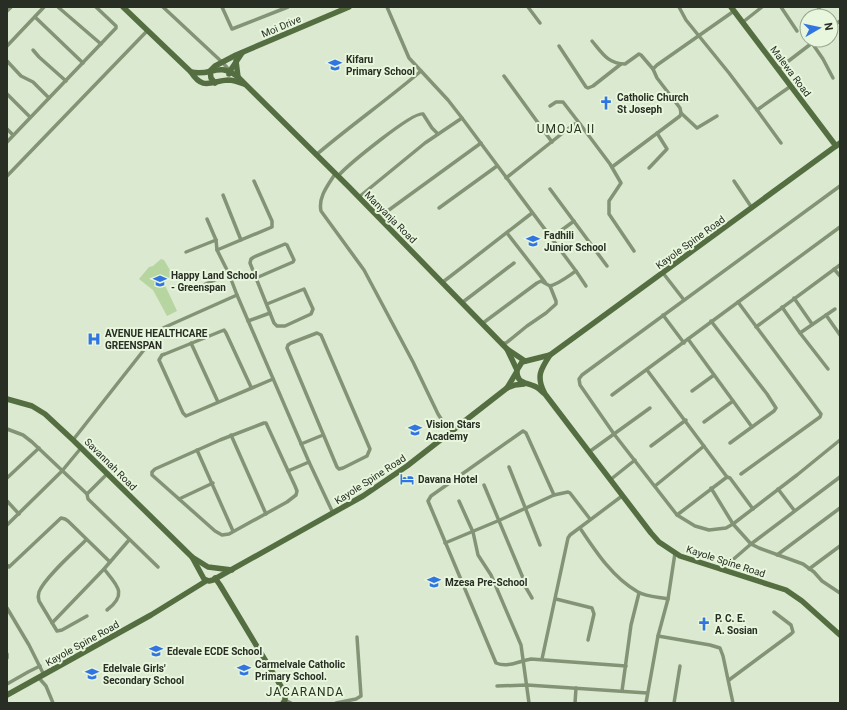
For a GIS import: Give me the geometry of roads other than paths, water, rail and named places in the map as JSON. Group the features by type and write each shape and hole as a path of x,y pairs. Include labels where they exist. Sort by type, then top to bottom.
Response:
{"main road":[{"path":"123,7 191,72 197,80 203,83 215,83 228,80 244,84"},
{"name":"Moi Drive","path":"210,71 215,66 242,53 348,7"},
{"name":"Malewa Road","path":"732,9 838,145"},
{"path":"228,80 230,71 242,53"},
{"path":"236,61 238,77"},
{"path":"191,72 201,74 220,69 230,71"},
{"path":"210,71 215,83"},
{"name":"Manyanja Road","path":"230,71 238,77 359,197 463,302 507,349 527,361"},
{"name":"Kayole Spine Road","path":"550,355 838,145"},
{"path":"507,349 519,379 526,384 538,388 544,394"},
{"path":"507,388 520,364 550,355"},
{"path":"507,388 515,385 535,382 550,355"},
{"path":"527,361 537,365 541,387 544,394"},
{"name":"Kayole Spine Road","path":"215,578 333,513 390,479 507,388"},
{"name":"Kayole Spine Road","path":"544,394 659,542 675,553 721,570 786,590 802,601 840,635"},
{"name":"Savannah Road","path":"7,399 39,409 50,418 192,557 202,574"},
{"name":"Savannah Road","path":"192,557 211,567"},
{"path":"211,567 216,572 215,578 285,693 286,702"},
{"path":"215,578 211,581 206,581 203,578 203,570 211,567 232,570"},
{"name":"Kayole Spine Road","path":"7,696 206,581"}],"street":[{"path":"7,11 11,7"},
{"path":"36,7 41,11"},
{"path":"7,46 44,7"},
{"path":"58,7 101,44"},
{"path":"7,142 116,27 96,7"},
{"path":"163,7 230,71"},
{"path":"222,7 232,30 288,7"},
{"path":"387,7 409,58 462,118 586,286"},
{"path":"528,7 540,23"},
{"path":"678,7 686,20 781,143"},
{"path":"743,22 762,7"},
{"path":"781,7 797,31"},
{"path":"653,69 732,9"},
{"path":"35,17 83,63"},
{"path":"7,176 147,30"},
{"path":"592,41 607,59 621,64"},
{"path":"559,46 588,88 593,86 621,64 625,64 640,54 653,69 657,78 680,108 681,112 698,128 717,116"},
{"path":"778,69 805,48"},
{"path":"815,48 833,78"},
{"path":"34,50 39,57 66,81"},
{"path":"7,61 21,76 33,82 49,98"},
{"path":"316,155 398,91 421,71"},
{"path":"504,76 552,142"},
{"path":"757,110 791,86"},
{"path":"7,94 30,117"},
{"path":"550,106 556,102 563,102 612,167 621,183 609,201 609,214 634,251"},
{"path":"612,167 680,116 681,112"},
{"path":"438,134 423,114 418,114 405,121 336,175 323,195 320,205 322,211 364,270 413,362 438,414 450,433"},
{"path":"359,197 425,143 462,118"},
{"path":"506,178 574,124 580,124"},
{"path":"7,129 13,135"},
{"path":"649,168 667,149 657,133"},
{"path":"382,216 481,143"},
{"path":"439,208 497,166"},
{"path":"217,250 272,227 272,221 254,181"},
{"path":"734,181 752,208"},
{"path":"840,186 580,377 580,385 614,434 677,515 695,526 709,530 726,528 733,524 840,440"},
{"path":"550,189 607,266"},
{"path":"223,195 241,240"},
{"path":"443,282 532,213"},
{"path":"207,219 216,240 217,250 229,274 301,444 333,513"},
{"path":"551,238 574,221"},
{"path":"612,395 840,226"},
{"path":"502,343 506,343 526,326 546,314 556,304 548,285 507,233"},
{"path":"186,252 216,240"},
{"path":"256,278 293,262 294,260 287,245 285,244 251,259 250,262 256,278 267,304 274,323 277,326 285,326 311,314 313,309 304,289 267,304"},
{"path":"463,302 514,263"},
{"path":"756,327 840,265"},
{"path":"834,269 840,276"},
{"path":"483,323 537,283 541,281 548,285 557,284 576,271"},
{"path":"663,273 684,300"},
{"path":"196,288 229,274"},
{"path":"73,440 156,334 163,328 237,295"},
{"path":"794,298 812,324"},
{"path":"738,302 821,413 821,416 742,474"},
{"path":"782,307 828,369"},
{"path":"800,333 835,309"},
{"path":"248,321 270,313"},
{"path":"663,315 684,343"},
{"path":"826,315 840,334"},
{"path":"711,322 775,406 774,411 730,443"},
{"path":"251,387 224,330 162,356 159,360 183,413 186,416 251,387 273,379"},
{"path":"317,333 321,335 370,452 367,456 339,469 323,435 287,348 291,343 317,333"},
{"path":"688,339 752,426"},
{"path":"191,343 218,402"},
{"path":"647,370 686,420 727,477 730,478 753,509"},
{"path":"692,391 714,375"},
{"path":"704,422 733,401"},
{"path":"589,452 650,408"},
{"path":"651,446 686,420"},
{"path":"261,423 266,423 297,491 293,498 225,535 215,531 156,478 152,472 197,450 231,436 261,423"},
{"path":"8,430 23,435 39,448 87,494 88,499 158,567"},
{"path":"554,495 526,432 523,431 428,499 496,663 505,665 523,662 528,659 542,659 626,666"},
{"path":"301,444 323,435"},
{"path":"231,436 266,514"},
{"path":"655,486 704,446"},
{"path":"7,478 39,448"},
{"path":"7,525 62,471 81,448"},
{"path":"197,450 213,483 233,531"},
{"path":"610,480 635,460"},
{"path":"288,471 309,462"},
{"path":"509,467 540,545"},
{"path":"87,494 108,474"},
{"path":"677,515 727,477"},
{"path":"721,570 794,510 840,477"},
{"path":"179,499 213,483"},
{"path":"484,485 500,520 525,586 532,598"},
{"path":"711,488 733,524 751,544 803,564 814,572 822,581 840,592"},
{"path":"778,489 794,510"},
{"path":"445,543 526,509 554,495 568,492 590,519"},
{"path":"542,659 556,600 568,538 590,519 622,496"},
{"path":"7,501 19,514"},
{"path":"459,501 473,532 478,555 491,575 521,645 528,703"},
{"path":"777,555 840,508"},
{"path":"8,567 61,518 65,518 110,562"},
{"path":"580,528 611,571 639,593 668,599"},
{"path":"86,540 44,583 38,593 39,601 54,629 59,631 87,616"},
{"path":"52,623 104,569 129,540"},
{"path":"809,569 840,546"},
{"path":"646,703 658,636 668,599 675,553"},
{"path":"104,569 118,589 119,593 116,603 108,610"},
{"path":"622,691 631,625 639,593"},
{"path":"556,600 592,608 594,614 588,640"},
{"path":"7,608 40,666 41,676 53,703"},
{"path":"728,680 793,632 791,625 774,612"},
{"path":"658,636 720,648 733,703"},
{"path":"336,703 356,700 361,696 357,637"},
{"path":"7,684 40,666"},
{"path":"674,703 680,666"},
{"path":"497,686 527,685 647,693"},
{"path":"575,703 576,688"}],"place":[{"name":"Kifaru Primary School","path":"335,65"},
{"name":"Catholic Church St Joseph","path":"606,103"},
{"name":"Fadhili Junior School","path":"533,241"},
{"name":"Happy Land School - Greenspan","path":"160,281"},
{"name":"AVENUE HEALTHCARE GREENSPAN","path":"94,339"},
{"name":"Vision Stars Academy","path":"415,430"},
{"name":"Davana Hotel","path":"407,479"},
{"name":"Mzesa Pre-School","path":"434,582"},
{"name":"P. C. E. A. Sosian","path":"704,624"},
{"name":"Edevale ECDE School","path":"156,651"},
{"name":"Carmelvale Catholic Primary School.","path":"244,670"},
{"name":"Edelvale Girls' Secondary School","path":"92,674"}],"district":[{"name":"UMOJA II","path":"566,129"},
{"name":"JACARANDA","path":"305,692"}]}
